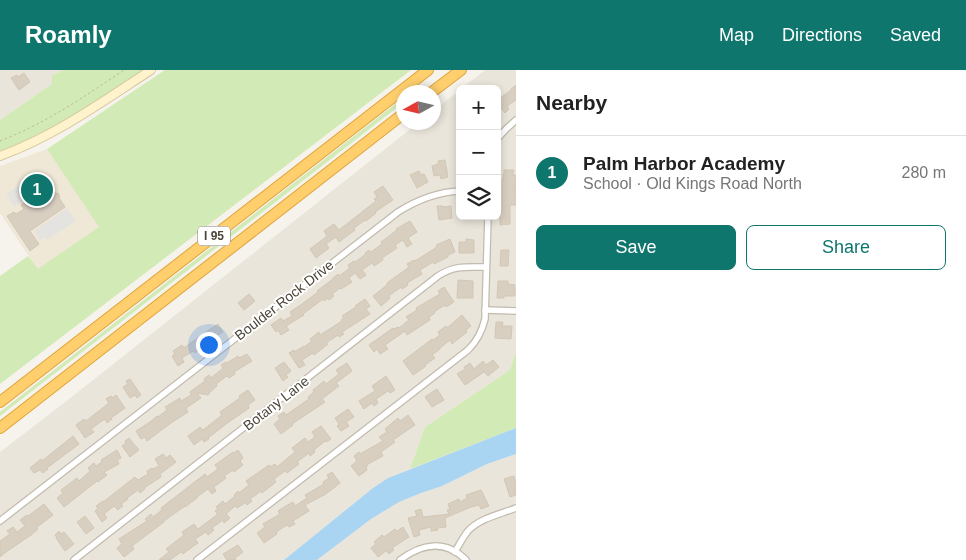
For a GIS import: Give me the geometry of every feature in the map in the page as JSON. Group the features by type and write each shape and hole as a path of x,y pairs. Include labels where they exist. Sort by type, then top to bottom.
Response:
{"highway":[{"name":"I 95","path":"0,402 428,70"},
{"path":"441,85 461,70"},
{"name":"I 95","path":"0,428 396,120"}],"street":[{"path":"0,156 44,138 67,125 150,70"},
{"path":"501,135 516,120"},
{"name":"Boulder Rock Drive","path":"0,521 398,212 431,196 456,191"},
{"path":"196,560 468,350 476,341 484,325 488,220"},
{"name":"Botany Lane","path":"74,560 438,276 460,267 486,267"},
{"path":"485,310 516,311"},
{"path":"456,552 472,527 516,508"},
{"path":"400,560 412,551 438,546 448,548 466,560"}],"path":[{"path":"0,141 58,114 124,70"}],"shaded area":[{"path":"0,70 64,70 52,75 52,84 0,120"},
{"path":"485,70 516,70 516,351 510,370 425,427 410,469 388,478 373,488 284,560 0,560 0,452 409,130 441,130 441,105 456,93 456,220 501,220 501,85 466,85"},
{"path":"47,149 100,227 38,270 0,213 0,166"},
{"path":"40,177 45,186 37,191 34,188 31,190 33,194 14,207 6,194 27,180 30,184"},
{"path":"67,208 76,221 47,240 45,238 40,241 34,231"},
{"path":"516,454 516,560 317,560 371,519 399,502 442,486 487,464"}],"green space":[{"path":"64,70 145,70 48,132 0,153 0,120 52,84 52,75"},
{"path":"165,70 411,70 0,384 0,276 28,256 38,269 99,227 47,149"},
{"path":"396,103 396,108 0,416 0,412"},
{"path":"516,351 516,428 410,469 425,427 510,370"}],"water":[{"path":"516,428 516,454 487,464 442,486 399,502 371,519 317,560 284,560 388,478"}],"building":[{"path":"24,73 30,82 19,90 11,78 17,75 18,77"},
{"path":"516,85 516,100 507,106 509,109 505,113 501,108 501,98"},
{"path":"445,160 448,177 441,179 440,175 434,176 432,166 438,164 438,161"},
{"path":"504,170 514,170 513,175 516,175 516,205 510,205 510,224 500,225 502,179"},
{"path":"419,171 421,175 424,174 428,182 417,188 410,175"},
{"path":"50,185 56,194 58,193 65,207 30,231 39,244 30,251 7,216 14,212 16,214 24,209 21,205"},
{"path":"383,186 393,200 354,228 355,230 339,242 336,237 326,244 329,248 316,258 310,249 327,236 324,231 334,224 339,230 376,201 374,199 377,197 374,192"},
{"path":"437,206 451,206 452,218 439,220"},
{"path":"410,221 417,232 408,238 412,244 407,247 403,240 395,245 397,248 382,258 383,260 374,266 372,263 362,270 366,275 360,279 355,273 349,278 352,282 332,294 334,296 329,300 328,298 324,301 323,299 304,315 286,326 289,330 281,335 278,330 276,332 271,325 281,318 283,321 292,316 290,312 318,292 338,274 339,276 350,268 348,265 355,262 369,250 371,252 382,244 381,242 396,229"},
{"path":"450,239 455,252 420,270 422,274 389,296 390,298 381,306 373,296 409,267 407,264 437,247 436,245"},
{"path":"466,239 474,240 474,253 459,253 459,242 466,242"},
{"path":"501,250 509,250 508,266 500,266"},
{"path":"458,280 473,281 473,298 457,298"},
{"path":"498,281 508,281 508,284 515,285 515,296 497,298"},
{"path":"444,287 454,302 434,312 429,317 430,320 407,335 405,331 385,345 388,349 380,354 377,349 374,352 369,345 393,328 399,328 409,320 406,317 417,310 416,308 440,294 438,291"},
{"path":"249,294 255,301 244,310 238,303"},
{"path":"365,299 370,306 366,309 370,314 342,332 344,334 339,337 338,335 326,343 328,344 314,355 313,353 302,360 305,365 299,368 289,353 304,347 319,332 320,335 342,321 344,318 342,316"},
{"path":"462,315 471,326 466,330 467,332 452,344 450,340 432,355 435,358 413,375 403,361 440,335 438,332 446,326 447,328"},
{"path":"496,322 503,322 502,326 512,326 511,339 495,338"},
{"path":"218,324 223,332 215,337 213,335 204,341 206,344 195,353 193,351 182,358 184,362 178,366 172,356 175,354 173,351 182,345 184,348"},
{"path":"247,354 252,361 234,372 235,374 229,378 227,376 216,384 217,386 208,395 197,393 201,398 186,408 188,412 147,441 145,437 141,439 136,431 167,410 165,407 180,398 181,401 191,395 190,392 205,381 204,379 209,375 211,378 223,368 221,365 238,356 239,358"},
{"path":"493,360 499,367 488,376 484,372 465,385 457,374 470,363 474,369 483,361 486,365"},
{"path":"284,362 291,371 283,381 275,368"},
{"path":"347,363 352,371 336,383 339,386 322,399 325,402 292,424 281,434 274,424 280,419 278,416 284,412 286,415 309,399 308,397 314,392 313,390 324,381 326,384 339,374 336,370"},
{"path":"386,376 395,390 390,393 388,391 376,399 378,403 374,406 372,403 364,409 359,401 375,391 372,386"},
{"path":"130,379 141,395 137,398 135,395 130,398 123,387 128,384 126,381"},
{"path":"437,389 444,400 432,407 425,397"},
{"path":"248,390 255,400 248,405 249,408 209,439 204,442 202,439 194,445 188,436 200,427 203,430 222,415 220,412"},
{"path":"116,395 125,408 107,423 105,419 91,429 94,432 85,438 76,425 84,419 86,421 109,403 106,399"},
{"path":"348,409 354,417 346,422 349,426 341,431 337,426 339,424 335,418"},
{"path":"408,415 415,425 393,440 395,442 381,452 383,456 368,464 367,470 359,476 351,466 357,461 354,456 383,441 379,437 387,432 385,429 398,418 400,421"},
{"path":"321,426 331,439 325,441 310,456 309,453 297,462 299,464 287,473 285,471 274,479 276,482 262,493 261,491 250,499 252,501 247,505 245,503 237,508 235,506 226,514 230,518 224,523 223,520 212,528 214,530 208,535 206,532 195,539 198,543 183,554 181,552 170,560 159,560 169,552 166,549 184,535 182,532 194,524 198,529 218,514 215,511 218,509 216,507 223,501 225,504 238,491 239,493 249,485 246,481 269,465 270,467 275,464 277,467 295,452 292,448 305,438 308,442 315,437 312,432"},
{"path":"73,436 79,444 43,473 40,470 34,473 30,468 41,459 42,461"},
{"path":"129,438 139,450 130,457 122,446"},
{"path":"117,450 121,458 117,460 119,464 104,472 107,475 64,507 57,498 63,493 61,490 77,478 79,481 90,471 88,468 94,463 96,466 102,462 101,460"},
{"path":"238,450 243,458 240,461 243,465 234,472 233,470 224,476 226,478 214,487 216,491 212,494 208,489 132,546 134,549 124,557 117,548 122,544 119,539 147,521 145,519 151,514 153,517 162,510 161,508 205,474 207,477 218,469 215,465"},
{"path":"163,454 166,458 170,455 176,462 160,474 161,477 144,488 140,493 138,490 127,498 121,504 123,506 118,510 114,506 104,514 107,518 102,522 95,511 98,508 96,506 135,477 138,480 148,474 147,471 159,466 155,459"},
{"path":"332,472 340,483 326,494 305,505 309,511 293,521 295,524 289,527 287,525 264,543 257,533 265,527 263,524 280,514 278,511 284,507 293,502 295,506 307,498 305,495 324,484 323,482 329,478 327,475"},
{"path":"514,476 516,495 510,497 504,479"},
{"path":"481,490 489,506 481,509 479,505 471,507 445,518 446,527 431,531 431,527 419,530 420,535 414,537 408,518 417,516 415,511 421,509 423,517 449,514 447,510 450,509 448,504 459,499 460,502 467,498 466,495"},
{"path":"44,504 53,515 36,528 38,529 31,535 0,557 0,541 10,534 7,531 13,527 17,532 25,526 20,520"},
{"path":"85,516 94,528 86,534 77,522"},
{"path":"403,527 409,537 392,548 394,550 389,554 386,551 378,557 371,548 376,544 374,542 382,535 384,537 395,529 397,531"},
{"path":"59,531 61,534 64,532 74,544 65,551 55,535"},
{"path":"238,545 243,552 235,558 236,560 227,560 223,554"}],"place":[{"name":"Palm Harbor Academy","path":"37,190"}]}
